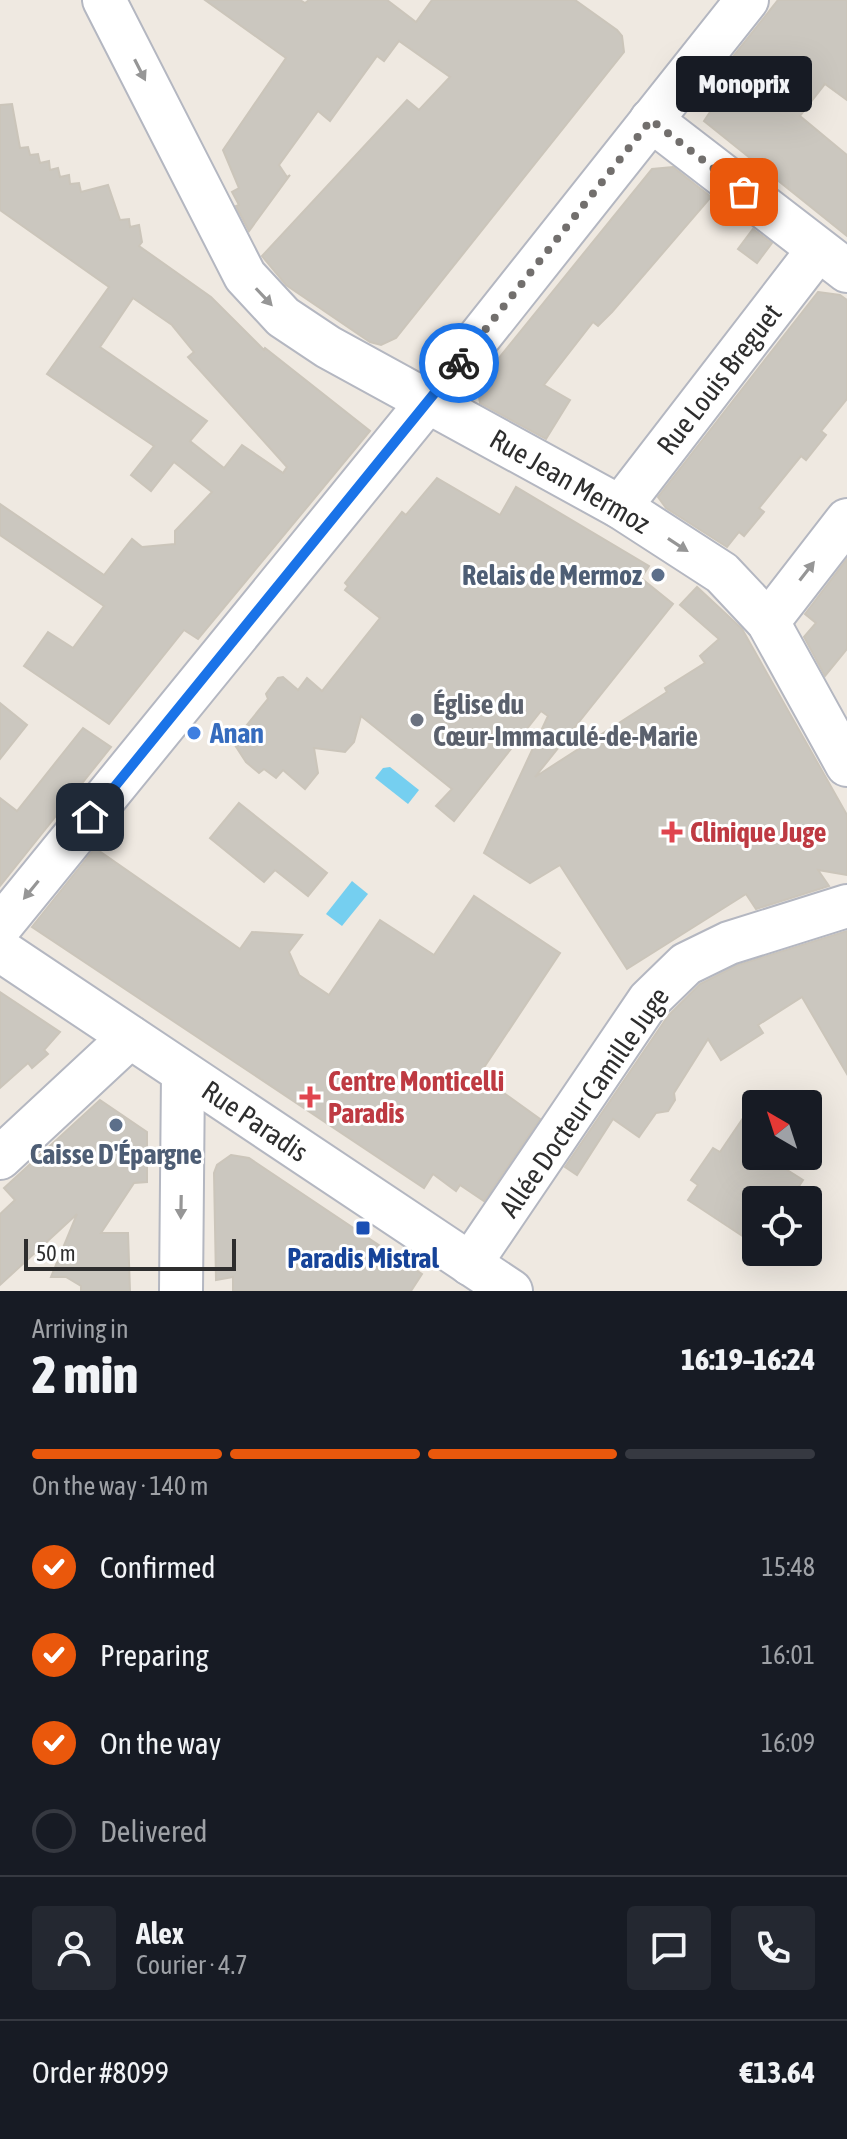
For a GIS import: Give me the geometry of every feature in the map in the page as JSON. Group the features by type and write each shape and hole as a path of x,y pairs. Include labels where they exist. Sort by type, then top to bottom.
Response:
{"street":[{"name":"Rue Jean Mermoz","path":"104,0 245,276 283,317 328,347 620,507 722,573 768,622 847,765"},
{"path":"0,927 429,401 747,0"},
{"path":"651,120 833,261"},
{"name":"Rue Louis Breguet","path":"620,507 833,261"},
{"path":"768,622 847,520"},
{"name":"Allée Docteur Camille Juge","path":"470,1264 649,1000 686,964 729,943 847,906"},
{"name":"Rue Paradis","path":"0,950 511,1291"},
{"path":"0,1158 130,1037"},
{"path":"181,1291 183,1073"}],"water":[{"path":"390,767 419,790 408,804 375,778 383,768"},
{"path":"352,881 368,894 342,926 326,914"}],"building":[{"path":"205,0 300,0 305,3 309,0 387,0 416,22 432,0 575,0 617,30 622,36 624,52 396,338 381,345 370,342 286,285 262,256 407,100 419,110 450,77 399,41 384,61 377,56 330,121 318,111 279,165 287,177 290,175 249,231 236,206 239,205 232,192 239,188 223,150 286,58"},
{"path":"778,0 847,0 847,100 825,84 800,116 847,155 847,236 704,121 712,109 700,98"},
{"path":"12,104 20,148 28,147 30,155 38,154 40,163 49,161 50,170 58,168 60,177 69,175 70,184 79,183 81,192 108,185 120,220 129,219 130,227 139,225 142,242 139,246 211,297 264,350 370,431 198,639 184,630 109,724 24,666 48,632 73,648 104,606 0,535 0,504 104,575 132,539 142,547 175,544 175,531 212,492 174,462 151,491 131,475 154,446 47,374 109,287 0,210 0,105","holes":["133,298 172,325 194,352 188,357 287,467 283,473 242,445 224,468 190,441 207,421 100,347"]},
{"path":"673,167 711,197 612,312 598,326 593,322 544,385 570,400 546,439 480,403 477,385 652,169"},
{"path":"753,229 772,243 757,263 738,249"},
{"path":"818,292 840,295 847,300 847,399 821,431 826,435 806,460 801,456 759,508 764,512 744,536 739,532 727,547 666,508 658,497"},
{"path":"437,478 500,515 516,487 649,566 641,578 673,604 535,777 667,692 665,688 705,663 700,656 719,639 680,605 697,587 742,629 847,815 847,875 818,870 829,886 756,909 746,894 627,969 560,865 530,883 484,853 548,716 541,711 454,821 436,806 452,789 361,716 354,742 345,752 314,748 318,773 305,789 283,770 276,778 264,769 259,773 246,762 233,742 268,699 266,694 278,678 283,677 298,690 307,678 322,691 380,618 345,590 348,586 345,583 402,512 406,515"},
{"path":"847,559 847,649 825,676 804,637 816,623 805,614"},
{"path":"0,703 27,725 0,759"},
{"path":"83,728 111,747 0,886 0,798 17,811"},
{"path":"239,803 327,873 308,896 275,870 264,882 210,838"},
{"path":"95,848 240,949 252,932 302,935 289,952 299,975 329,995 380,920 434,955 474,896 560,953 479,1075 540,1119 484,1201 460,1185 456,1191 433,1174 424,1188 32,927"},
{"path":"847,931 847,1074 802,997 758,1025 763,1033 721,1060 708,1039 674,1093 675,1100 668,1111 656,1113 639,1137 613,1119 577,1175 565,1167 668,1016 700,984 738,965"},
{"path":"0,992 60,1032 44,1050 48,1054 32,1068 28,1063 0,1088"},
{"path":"100,1100 147,1132 147,1182 134,1183 101,1233 128,1233 130,1291 81,1291 81,1286 66,1277 51,1277 77,1214 0,1285 0,1214 15,1200 4,1188"},
{"path":"742,1120 742,1170 787,1170 803,1180 799,1186 742,1186 742,1236 688,1200 698,1185 691,1180 713,1148 720,1152"},
{"path":"231,1155 249,1158 422,1274 411,1291 233,1291 233,1277 216,1280 214,1173 217,1165"}],"way so far":[{"path":"459,363 651,120 744,192"}],"place":[{"name":"Monoprix","path":"744,192"},
{"name":"Relais de Mermoz","path":"658,575"},
{"name":"Église du Cœur-Immaculé-de-Marie","path":"417,720"},
{"name":"Anan","path":"194,733"},
{"name":"Clinique Juge","path":"672,832"},
{"name":"Centre Monticelli Paradis","path":"310,1097"},
{"name":"Caisse D'Épargne","path":"116,1125"},
{"name":"Paradis Mistral","path":"363,1228"}],"route":[{"path":"90,817 459,363"}]}
